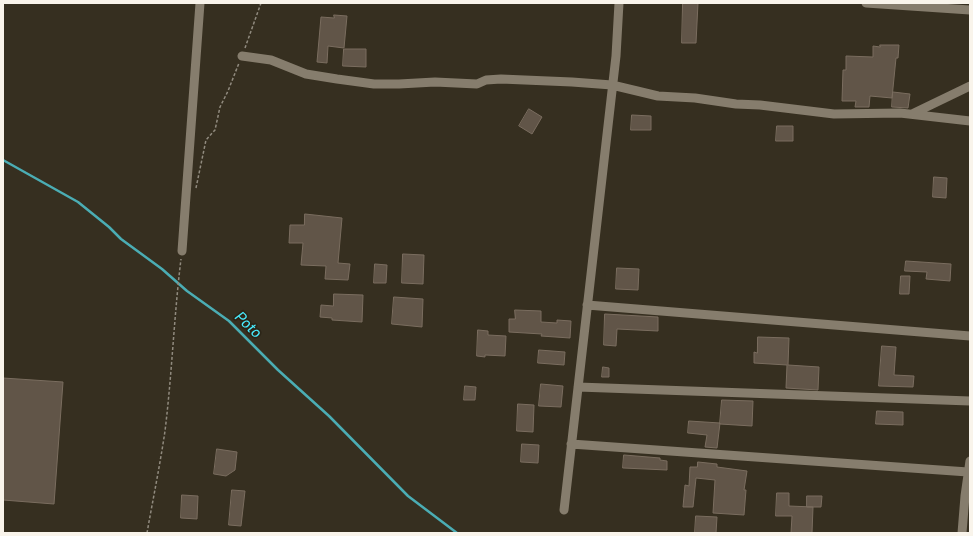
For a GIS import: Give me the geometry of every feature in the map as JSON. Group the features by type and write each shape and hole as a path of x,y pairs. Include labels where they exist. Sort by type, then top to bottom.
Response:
{"street":[{"path":"182,251 200,3"},
{"path":"564,510 612,85 619,3"},
{"path":"866,3 970,10"},
{"path":"242,56 271,60 306,74 374,84 435,82 477,84 486,80 501,79 572,82 612,85 658,96 695,98 736,104 760,105 834,114 910,114 970,121"},
{"path":"910,114 970,86"},
{"path":"587,305 970,336"},
{"path":"578,387 970,401"},
{"path":"571,444 968,472"},
{"path":"962,533 970,461"}],"path":[{"path":"195,191 206,140 215,130 220,106 228,91 242,56 261,3"},
{"path":"147,533 164,431 175,304 182,251"}],"building":[{"path":"683,3 698,3 696,43 682,43"},
{"path":"334,15 347,16 344,48 328,46 327,63 317,62 321,17 334,18"},
{"path":"880,45 899,45 898,58 896,58 892,98 870,96 869,107 855,107 856,101 842,101 843,70 846,70 846,56 873,57 873,46 880,47"},
{"path":"344,49 366,49 366,67 343,66"},
{"path":"893,92 910,94 908,108 892,107"},
{"path":"529,109 542,117 532,134 519,126"},
{"path":"632,115 651,116 651,130 631,130"},
{"path":"777,126 793,126 793,141 776,141"},
{"path":"934,177 947,178 946,198 933,197"},
{"path":"305,214 342,218 338,263 350,264 348,280 325,279 326,266 301,265 303,243 289,243 290,225 304,225"},
{"path":"403,254 424,255 423,284 402,283"},
{"path":"906,261 951,264 950,281 926,279 927,272 905,271"},
{"path":"375,264 387,265 386,283 374,283"},
{"path":"617,268 639,269 638,290 616,289"},
{"path":"901,276 910,276 909,294 900,294"},
{"path":"334,294 363,295 362,322 332,320 332,318 320,317 321,305 333,306"},
{"path":"394,297 423,299 422,327 392,324"},
{"path":"515,310 541,311 541,322 557,323 557,320 571,321 570,338 541,336 542,334 509,332 509,319 515,319"},
{"path":"605,314 658,317 658,331 617,329 616,346 604,345"},
{"path":"478,330 488,331 488,335 506,336 505,356 477,356"},
{"path":"758,337 789,338 788,365 819,367 818,390 786,388 787,365 754,363 754,352 757,353"},
{"path":"882,346 896,347 894,375 914,376 913,387 879,386"},
{"path":"539,350 565,352 564,365 538,363"},
{"path":"603,367 609,368 609,377 602,377"},
{"path":"3,378 63,382 54,504 3,500"},
{"path":"541,384 563,386 561,407 539,406"},
{"path":"465,386 476,387 475,400 464,400"},
{"path":"722,400 753,401 752,426 720,424"},
{"path":"518,404 534,405 533,432 517,431"},
{"path":"877,411 903,412 903,425 876,424"},
{"path":"689,421 720,423 717,448 705,447 707,435 688,433"},
{"path":"522,444 539,445 538,463 521,462"},
{"path":"217,449 237,452 235,470 226,476 214,474"},
{"path":"624,455 660,458 660,460 667,461 667,470 623,468"},
{"path":"698,462 717,464 717,467 747,471 744,490 746,490 744,515 713,513 715,480 696,478 693,507 683,507 685,485 689,486 690,467 697,467"},
{"path":"232,490 245,491 241,526 229,525"},
{"path":"777,493 789,493 789,506 813,507 812,533 791,533 792,516 776,516"},
{"path":"182,495 198,496 197,519 181,518"},
{"path":"807,496 822,496 821,507 807,507"},
{"path":"696,516 717,517 716,533 695,533"}],"waterway":[{"name":"Poto","path":"3,160 78,202 109,227 121,239 162,269 187,291 229,321 278,370 329,416 408,496 457,533"}]}
